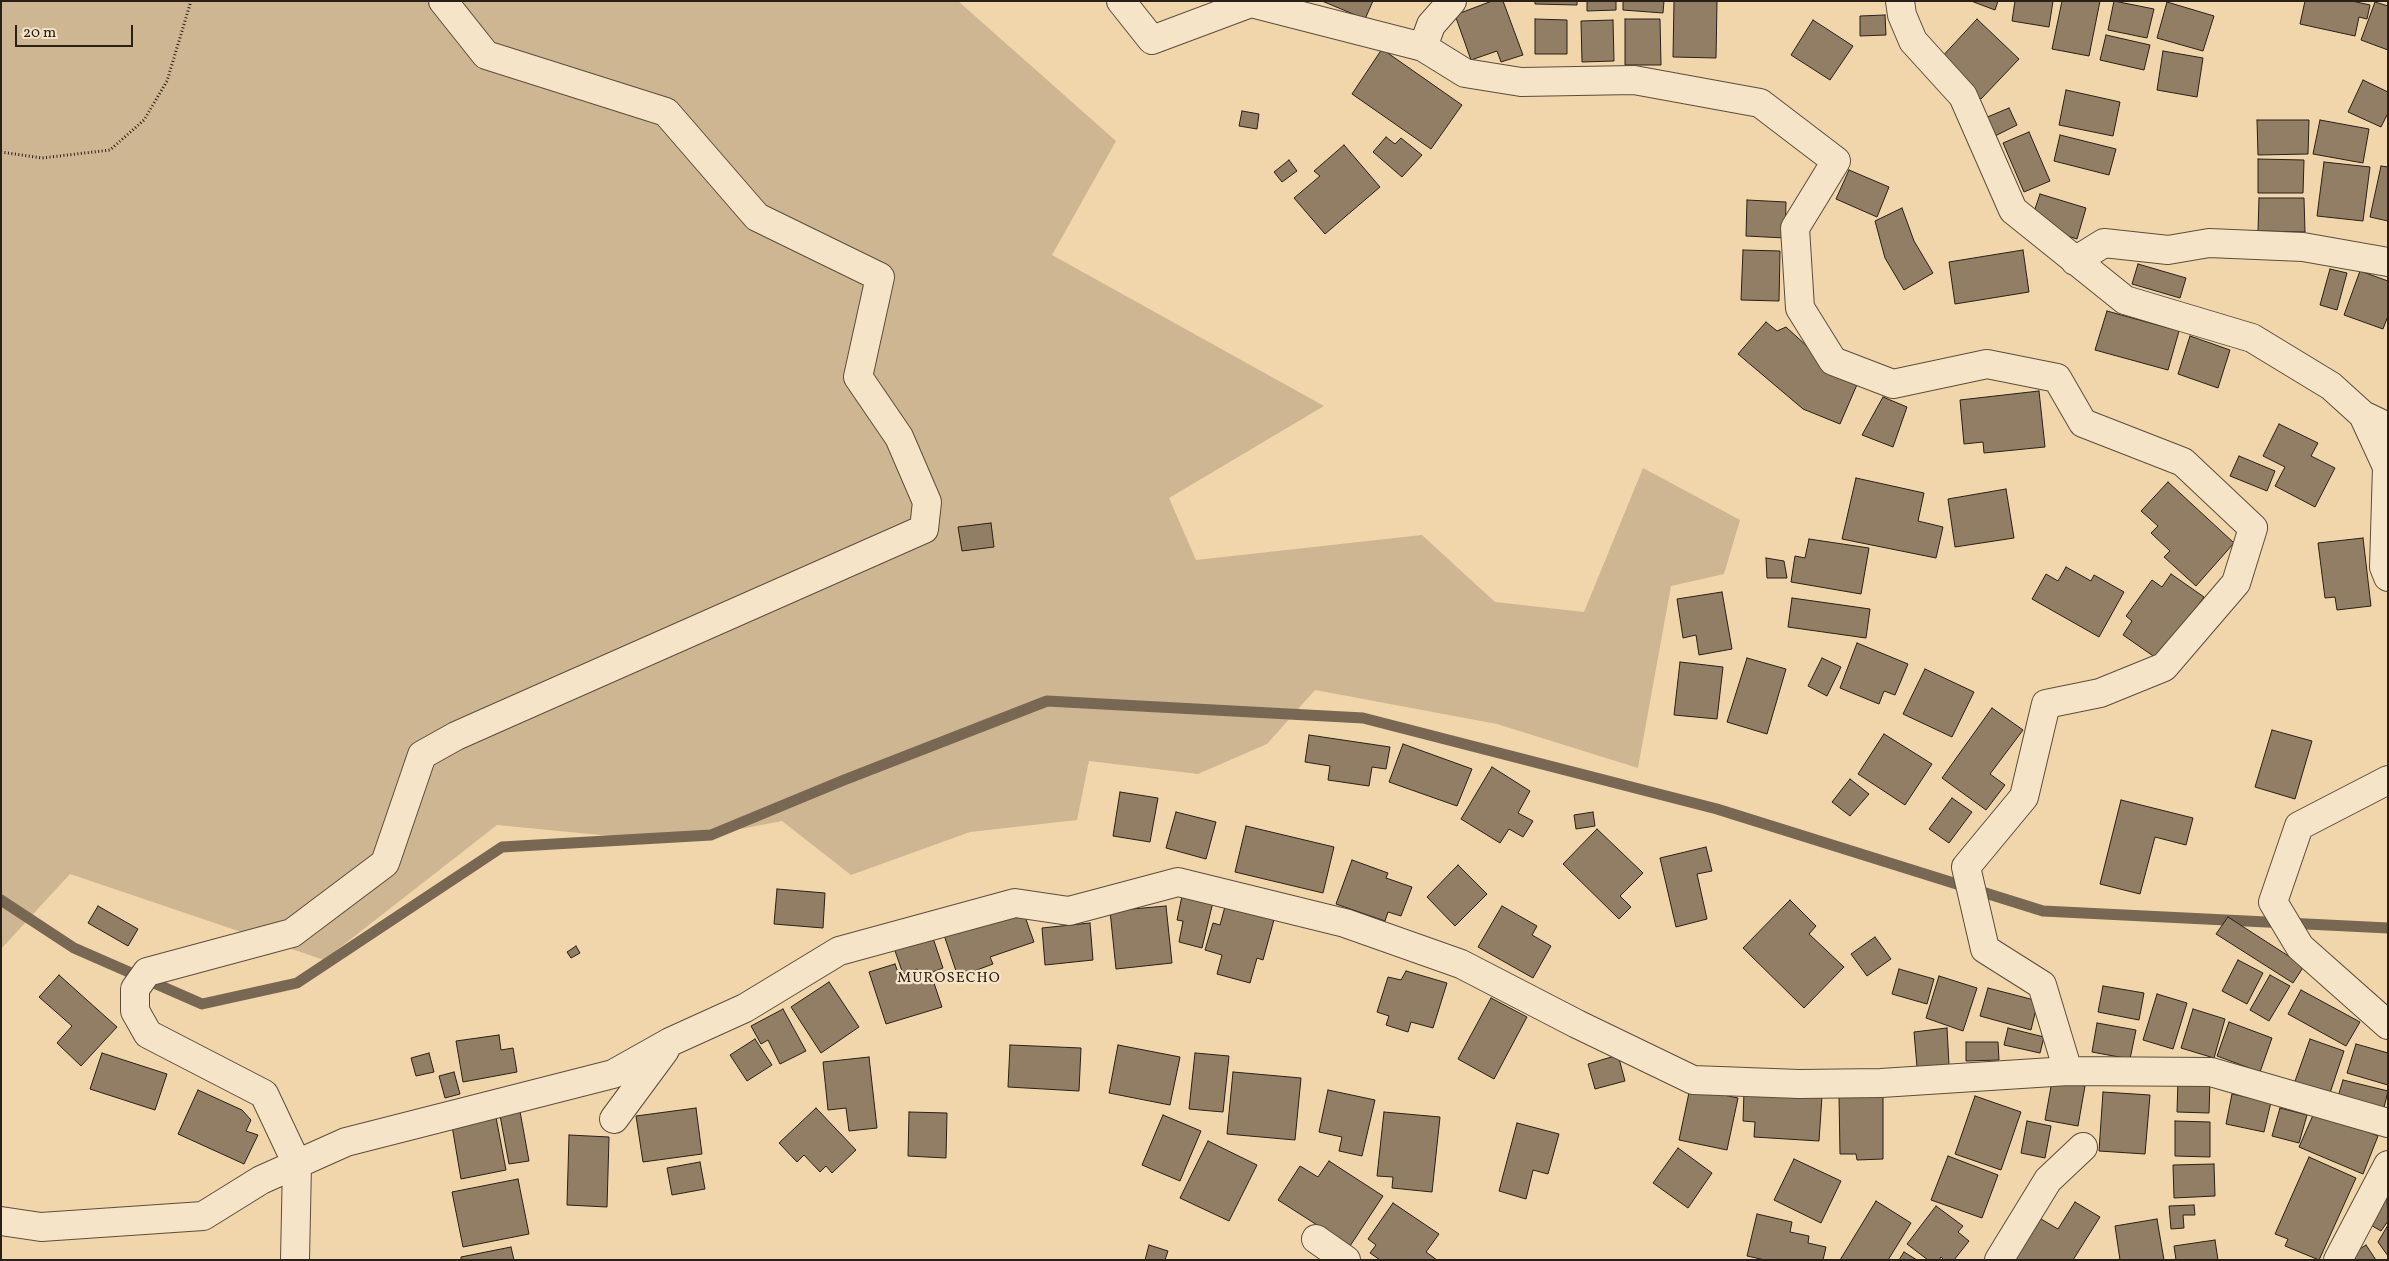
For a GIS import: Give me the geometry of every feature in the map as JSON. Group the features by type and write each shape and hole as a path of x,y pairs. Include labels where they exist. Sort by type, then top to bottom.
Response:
{"street":[{"path":"295,1260 297,1164 264,1094 148,1034 135,1011 134,989 147,972 292,933 386,863 422,755 456,736 924,529 927,502 899,437 858,377 880,277 757,217 666,112 486,55 443,1"},
{"path":"1121,1 1152,40 1251,3 1422,47 1465,73 1521,82 1634,80 1760,103 1836,161 1795,228 1800,308 1833,361 1894,384 1987,364 2057,378 2083,423 2183,462 2254,528 2236,583 2164,667 2100,692 2046,704 2024,797 1966,867 1985,949 2042,985 2068,1072"},
{"path":"1422,47 1431,25 1452,1"},
{"path":"1900,1 1902,15 1913,41 1963,96 2013,210 2125,300 2252,338 2331,386 2363,416 2388,427"},
{"path":"2075,260 2104,243 2168,250 2209,243 2303,247 2388,262"},
{"path":"2363,416 2387,467 2384,567 2388,577"},
{"path":"2388,780 2299,826 2273,902 2300,947 2388,1025"},
{"path":"1,1221 41,1227 202,1216 261,1180 346,1142 613,1074 670,1042 745,1008 839,951 1015,904 1069,911 1178,882 1344,923 1461,964 1577,1024 1693,1080 1799,1084 1881,1083 2068,1072 2211,1072 2388,1123"},
{"path":"614,1119 670,1042"},
{"path":"1999,1260 2048,1180 2083,1147"},
{"path":"2338,1260 2388,1165"},
{"path":"1316,1239 1346,1260"}],"path":[{"path":"1,152 42,158 110,150 144,120 167,81 191,1"}],"shaded area":[{"path":"1,1 958,1 1116,141 1052,255 1324,406 1169,498 1196,560 1422,535 1495,602 1584,612 1643,468 1740,520 1724,574 1671,586 1638,768 1497,724 1315,690 1267,744 1198,774 1089,761 1077,820 970,832 851,875 782,821 673,842 497,825 324,960 70,874 1,949"}],"building":[{"path":"1322,1 1373,1 1365,19"},
{"path":"1492,1 1503,1 1523,55 1501,62 1497,51 1471,60 1455,15"},
{"path":"1535,1 1577,1 1577,5 1535,4"},
{"path":"1587,1 1616,1 1616,10 1587,11"},
{"path":"1623,1 1664,1 1663,13 1623,10"},
{"path":"1674,1 1717,1 1716,58 1673,57"},
{"path":"1971,1 1998,1 1995,10"},
{"path":"2015,1 2053,1 2049,27 2012,21"},
{"path":"2062,1 2100,1 2089,56 2052,49"},
{"path":"2114,1 2154,9 2147,38 2108,30"},
{"path":"2305,1 2352,1 2370,5 2367,19 2359,17 2355,36 2300,24"},
{"path":"2167,2 2214,16 2203,51 2157,38"},
{"path":"2375,2 2388,6 2388,50 2361,40"},
{"path":"1885,15 1886,35 1860,36 1860,16"},
{"path":"1535,19 1567,20 1567,54 1535,54"},
{"path":"1625,19 1660,19 1661,65 1625,65"},
{"path":"1977,19 2019,59 1981,99 1939,60"},
{"path":"1613,20 1614,61 1582,62 1581,21"},
{"path":"1813,20 1853,46 1830,80 1791,55"},
{"path":"2106,35 2150,45 2144,70 2100,60"},
{"path":"1382,49 1462,105 1431,149 1352,94"},
{"path":"2163,51 2203,58 2197,97 2157,90"},
{"path":"2363,80 2388,92 2388,113 2381,127 2348,112"},
{"path":"2066,90 2120,102 2113,136 2059,125"},
{"path":"2009,108 2017,125 1993,137 1985,118"},
{"path":"1242,111 1259,114 1257,129 1239,126"},
{"path":"2257,120 2309,120 2308,154 2258,155"},
{"path":"2320,120 2369,129 2363,163 2313,154"},
{"path":"2029,132 2050,181 2024,192 2003,143"},
{"path":"2060,135 2116,149 2109,175 2054,161"},
{"path":"1386,137 1395,144 1401,138 1422,155 1402,177 1373,152"},
{"path":"1344,145 1380,187 1325,234 1294,198 1320,176 1314,171"},
{"path":"2258,159 2304,160 2303,193 2258,193"},
{"path":"1289,160 1297,171 1282,182 1274,172"},
{"path":"2324,162 2370,167 2363,221 2317,216"},
{"path":"2381,166 2388,167 2388,221 2370,217"},
{"path":"1849,170 1889,187 1877,217 1836,199"},
{"path":"2040,194 2086,208 2077,239 2030,224"},
{"path":"2259,198 2304,198 2305,232 2258,231"},
{"path":"1747,200 1786,202 1785,238 1746,236"},
{"path":"1902,208 1914,241 1933,273 1904,290 1885,258 1875,221"},
{"path":"1743,250 1780,251 1779,301 1741,300"},
{"path":"2023,250 2029,292 1955,304 1949,262"},
{"path":"2138,264 2186,278 2180,298 2132,284"},
{"path":"2330,269 2347,273 2337,310 2320,305"},
{"path":"2360,271 2388,281 2388,316 2383,329 2344,315"},
{"path":"2107,311 2179,331 2168,370 2095,350"},
{"path":"1766,322 1777,331 1786,327 1832,369 1859,380 1840,424 1803,409 1738,354"},
{"path":"2190,336 2230,350 2218,388 2178,374"},
{"path":"2039,391 2045,447 1984,453 1983,442 1964,444 1960,400"},
{"path":"1883,397 1907,407 1893,447 1862,435"},
{"path":"2279,424 2318,443 2311,456 2335,468 2315,507 2275,486 2285,467 2263,456"},
{"path":"2239,456 2275,471 2267,491 2230,476"},
{"path":"1856,478 1924,493 1918,521 1943,527 1936,558 1842,539"},
{"path":"2168,482 2234,543 2196,586 2164,557 2170,551 2151,533 2158,526 2141,511"},
{"path":"2006,489 2014,538 1955,547 1948,499"},
{"path":"991,523 994,547 962,551 958,527"},
{"path":"2363,538 2371,606 2337,610 2335,597 2325,598 2318,543"},
{"path":"1809,539 1869,548 1861,594 1791,582 1795,556 1805,558"},
{"path":"1766,558 1784,561 1787,578 1767,578"},
{"path":"2066,567 2091,581 2094,575 2124,592 2099,637 2032,599 2046,574 2058,581"},
{"path":"2171,574 2204,597 2159,660 2123,635 2132,621 2126,616 2152,580 2162,587"},
{"path":"1722,592 1732,649 1699,655 1696,635 1683,638 1677,599"},
{"path":"1792,598 1870,609 1866,638 1788,627"},
{"path":"1857,643 1908,664 1895,695 1884,691 1879,704 1840,688"},
{"path":"1747,658 1786,669 1767,734 1727,722"},
{"path":"1822,658 1841,667 1827,696 1808,686"},
{"path":"1680,662 1723,667 1717,719 1674,715"},
{"path":"1925,669 1974,692 1952,737 1903,714"},
{"path":"1992,708 2023,730 1990,774 2005,785 1986,810 1942,778"},
{"path":"2272,730 2312,741 2295,799 2255,787"},
{"path":"1884,734 1932,764 1905,805 1858,774"},
{"path":"1309,735 1390,747 1386,769 1372,767 1369,786 1328,780 1330,766 1305,762"},
{"path":"1403,744 1472,769 1457,806 1389,782"},
{"path":"1492,767 1530,791 1518,813 1533,821 1523,837 1509,829 1500,843 1461,819"},
{"path":"1850,779 1869,794 1850,816 1832,802"},
{"path":"1120,792 1158,798 1150,842 1113,836"},
{"path":"1952,798 1972,812 1949,843 1929,829"},
{"path":"2121,800 2193,818 2186,845 2155,837 2140,894 2100,884"},
{"path":"1176,812 1216,822 1206,859 1166,848"},
{"path":"1593,812 1595,826 1576,829 1574,815"},
{"path":"1246,826 1334,847 1323,893 1235,872"},
{"path":"1597,829 1643,873 1620,896 1631,907 1619,919 1563,864"},
{"path":"1706,847 1712,871 1697,874 1707,919 1676,927 1660,858"},
{"path":"1352,860 1388,873 1386,878 1412,887 1401,916 1388,912 1385,921 1336,904"},
{"path":"1458,865 1487,894 1455,926 1427,897"},
{"path":"777,889 825,893 823,928 774,924"},
{"path":"1182,896 1213,902 1202,948 1179,942 1183,921 1177,920"},
{"path":"1790,900 1816,926 1809,934 1844,967 1804,1008 1743,948"},
{"path":"1226,903 1275,916 1263,960 1257,958 1250,983 1217,974 1222,955 1205,950 1213,923 1220,925"},
{"path":"98,906 138,929 128,946 88,923"},
{"path":"1166,906 1172,963 1116,969 1110,911"},
{"path":"1502,906 1537,926 1532,935 1551,946 1533,978 1478,947"},
{"path":"1023,911 1034,942 990,957 993,964 958,977 944,935"},
{"path":"2228,917 2304,966 2293,983 2216,934"},
{"path":"1090,923 1093,960 1045,965 1042,928"},
{"path":"931,932 943,968 920,977 917,969 903,974 893,945"},
{"path":"1875,937 1891,959 1867,976 1851,954"},
{"path":"576,946 580,953 571,958 567,952"},
{"path":"2238,960 2263,973 2247,1004 2222,991"},
{"path":"895,964 900,978 915,973 918,981 932,977 942,1007 886,1024 869,972"},
{"path":"1899,969 1934,979 1927,1004 1892,994"},
{"path":"1406,971 1447,983 1433,1028 1411,1022 1408,1032 1386,1025 1389,1016 1377,1012 1388,977 1401,980"},
{"path":"59,975 117,1027 81,1066 57,1043 72,1026 39,997"},
{"path":"2270,975 2290,986 2269,1021 2250,1010"},
{"path":"1939,976 1977,988 1963,1031 1926,1018"},
{"path":"829,982 859,1027 821,1053 791,1007"},
{"path":"2103,986 2144,993 2139,1020 2098,1012"},
{"path":"1988,988 2038,1001 2031,1030 1980,1016"},
{"path":"2301,990 2360,1022 2346,1046 2288,1014"},
{"path":"2157,994 2187,1003 2173,1049 2143,1040"},
{"path":"1491,998 1527,1017 1494,1079 1458,1059"},
{"path":"783,1009 806,1051 780,1064 768,1040 761,1044 751,1026"},
{"path":"2193,1009 2225,1019 2214,1058 2181,1048"},
{"path":"2229,1022 2272,1038 2260,1072 2217,1056"},
{"path":"2097,1023 2136,1030 2130,1059 2092,1052"},
{"path":"1947,1028 1949,1065 1917,1067 1914,1032"},
{"path":"2008,1028 2044,1037 2040,1053 2004,1045"},
{"path":"499,1035 501,1050 513,1048 517,1072 463,1082 456,1041"},
{"path":"755,1039 772,1065 747,1081 730,1055"},
{"path":"2310,1039 2344,1051 2329,1096 2294,1084"},
{"path":"1966,1042 1998,1042 1999,1060 1966,1061"},
{"path":"2356,1044 2388,1053 2388,1085 2347,1073"},
{"path":"1010,1045 1081,1048 1079,1091 1008,1087"},
{"path":"1118,1045 1180,1057 1170,1105 1109,1093"},
{"path":"102,1053 167,1074 155,1110 90,1089"},
{"path":"429,1053 434,1072 416,1076 411,1058"},
{"path":"1195,1053 1229,1056 1223,1112 1189,1109"},
{"path":"1618,1055 1625,1081 1595,1089 1588,1064"},
{"path":"869,1057 877,1128 849,1131 846,1108 828,1110 823,1062"},
{"path":"454,1072 460,1094 445,1098 439,1076"},
{"path":"1233,1072 1301,1078 1295,1140 1227,1134"},
{"path":"2178,1080 2210,1081 2209,1113 2177,1112"},
{"path":"2343,1080 2388,1091 2383,1112 2337,1100"},
{"path":"2052,1081 2085,1086 2078,1126 2045,1120"},
{"path":"1690,1088 1738,1098 1727,1150 1679,1140"},
{"path":"198,1090 242,1110 251,1120 246,1131 258,1135 244,1164 178,1134"},
{"path":"1328,1090 1375,1100 1362,1156 1339,1151 1342,1137 1319,1132"},
{"path":"1744,1092 1822,1096 1819,1141 1754,1137 1755,1122 1743,1121"},
{"path":"2103,1092 2150,1095 2145,1154 2099,1151"},
{"path":"2232,1094 2271,1102 2264,1132 2226,1124"},
{"path":"1839,1095 1883,1095 1883,1159 1857,1160 1856,1154 1840,1154"},
{"path":"1975,1096 2021,1112 2001,1170 1955,1154"},
{"path":"519,1106 529,1161 509,1164 499,1110"},
{"path":"696,1108 702,1154 643,1162 636,1116"},
{"path":"816,1108 856,1150 832,1173 826,1166 820,1172 804,1155 797,1162 779,1143"},
{"path":"2280,1108 2307,1115 2299,1143 2272,1136"},
{"path":"495,1112 506,1170 461,1179 451,1120"},
{"path":"909,1112 947,1113 946,1158 908,1156"},
{"path":"1384,1112 1440,1117 1432,1192 1392,1188 1393,1177 1377,1176"},
{"path":"2314,1113 2343,1125 2345,1122 2378,1136 2363,1174 2299,1147"},
{"path":"1163,1115 1201,1131 1180,1181 1142,1165"},
{"path":"2027,1121 2051,1126 2045,1158 2021,1153"},
{"path":"2175,1121 2210,1122 2210,1157 2175,1156"},
{"path":"1517,1123 1559,1134 1548,1174 1533,1170 1526,1199 1499,1191"},
{"path":"569,1135 609,1137 607,1207 567,1205"},
{"path":"1208,1141 1257,1165 1229,1221 1180,1198"},
{"path":"1678,1148 1712,1173 1688,1208 1653,1183"},
{"path":"1948,1156 1998,1175 1982,1218 1931,1200"},
{"path":"2309,1157 2356,1178 2319,1260 2285,1246 2288,1239 2275,1234"},
{"path":"1794,1159 1841,1181 1821,1223 1774,1200"},
{"path":"1329,1161 1383,1196 1350,1246 1278,1200 1300,1166 1318,1177"},
{"path":"700,1162 705,1189 672,1195 667,1168"},
{"path":"2214,1164 2215,1196 2174,1198 2173,1165"},
{"path":"518,1179 529,1234 463,1247 452,1192"},
{"path":"2387,1197 2388,1221 2381,1231 2369,1224"},
{"path":"1876,1201 1911,1223 1888,1260 1840,1260"},
{"path":"2075,1202 2100,1217 2073,1260 2015,1260 2041,1219 2058,1229"},
{"path":"1393,1203 1439,1234 1426,1252 1437,1260 1380,1260 1370,1253 1376,1245 1368,1239"},
{"path":"2194,1205 2195,1215 2183,1215 2184,1228 2171,1229 2169,1206"},
{"path":"1936,1206 1963,1226 1958,1232 1969,1241 1954,1260 1944,1260 1941,1257 1939,1260 1928,1260 1907,1244"},
{"path":"1757,1214 1792,1222 1790,1232 1809,1236 1808,1243 1826,1247 1823,1260 1765,1260 1747,1256"},
{"path":"2157,1219 2164,1260 2120,1260 2115,1226"},
{"path":"2388,1225 2388,1256 2378,1242"},
{"path":"2215,1240 2218,1260 2176,1260 2174,1246"},
{"path":"1149,1245 1168,1251 1165,1260 1145,1260"},
{"path":"2366,1245 2376,1260 2356,1260 2352,1254"},
{"path":"511,1247 514,1260 461,1260 461,1257"},
{"path":"1904,1252 1917,1260 1899,1260"}],"waterway":[{"path":"1,900 74,948 202,1004 297,983 502,847 711,835 844,780 1047,701 1363,718 1717,809 2043,911 2388,928"}],"district":[{"name":"MUROSECHO","path":"949,979"}]}
